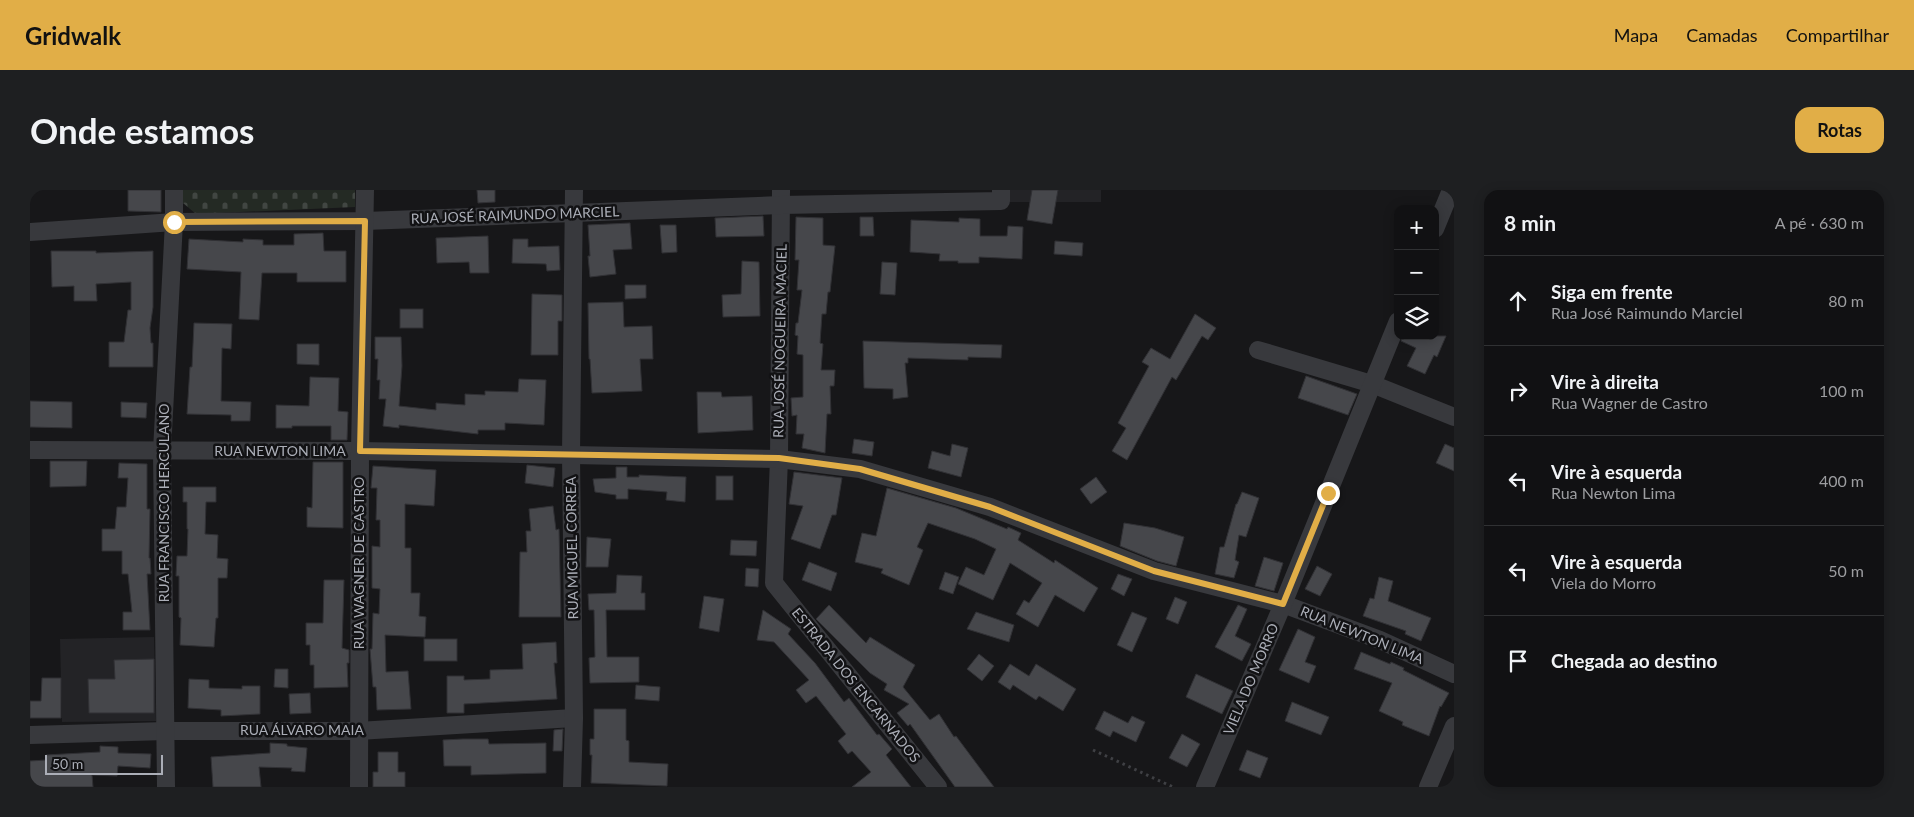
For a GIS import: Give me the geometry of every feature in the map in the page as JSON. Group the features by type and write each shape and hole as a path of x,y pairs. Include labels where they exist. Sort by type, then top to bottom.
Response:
{"street":[{"name":"RUA FRANCISCO HERCULANO","path":"166,787 162,451 174,190"},
{"name":"RUA WAGNER DE CASTRO","path":"358,787 360,451 365,190"},
{"name":"RUA MIGUEL CORREA","path":"572,787 574,718 571,456 574,190"},
{"path":"1439,219 1451,190"},
{"name":"RUA JOSÉ RAIMUNDO MARCIEL","path":"30,232 174,222 365,221 574,212 781,198 1001,196"},
{"name":"RUA JOSÉ NOGUEIRA MACIEL","path":"774,583 779,458 781,198"},
{"name":"VIELA DO MORRO","path":"1205,787 1283,604 1394,331"},
{"path":"1258,350 1372,384 1454,417"},
{"name":"RUA NEWTON LIMA","path":"30,450 360,451 779,458 860,469 990,507 1154,571 1283,604 1380,640 1454,674"},
{"name":"ESTRADA DOS ENCARNADOS","path":"774,583 938,787"},
{"name":"RUA ÁLVARO MAIA","path":"30,735 166,731 358,731 574,718"},
{"path":"1428,787 1454,726"}],"path":[{"path":"1093,750 1173,787"}],"shaded area":[{"path":"1009,190 1101,190 1101,202 1009,202"},
{"path":"154,637 156,721 62,722 60,639"}],"green space":[{"path":"183,190 355,190 355,207 196,214 183,203"}],"building":[{"path":"128,190 161,190 161,212 128,211"},
{"path":"477,190 495,190 495,202 478,203"},
{"path":"1032,190 1058,190 1052,224 1027,220"},
{"path":"763,216 764,236 716,237 715,218"},
{"path":"796,217 823,218 823,245 835,246 826,314 822,314 820,343 823,344 821,370 835,370 834,386 830,386 831,414 827,414 825,453 802,448 804,434 796,434 797,415 792,416 791,398 803,397 803,355 797,354 798,336 795,335 802,290 797,290 799,260 795,260"},
{"path":"860,217 873,217 874,236 860,236"},
{"path":"959,218 980,219 980,236 1007,236 1008,226 1023,227 1022,259 979,257 979,263 958,263 958,261 939,261 940,254 910,252 911,220 959,222"},
{"path":"630,223 632,249 613,250 616,274 590,277 588,225"},
{"path":"660,225 676,225 677,252 662,253"},
{"path":"323,233 324,251 346,251 346,282 297,282 297,273 262,273 259,320 239,319 241,272 187,269 189,239 243,242 243,239 263,240 263,245 294,245 294,234"},
{"path":"488,236 489,273 470,273 469,262 437,263 436,238"},
{"path":"513,239 528,239 528,247 559,246 560,270 547,271 546,264 512,263"},
{"path":"1055,241 1083,243 1082,256 1054,254"},
{"path":"51,251 96,251 96,253 153,251 153,307 150,328 151,343 153,343 153,367 109,367 109,342 124,342 128,310 131,310 131,282 96,284 97,301 74,301 74,286 52,287"},
{"path":"742,261 759,262 760,316 723,317 722,295 741,294"},
{"path":"882,262 897,263 895,295 880,294"},
{"path":"625,285 646,285 646,298 625,299"},
{"path":"532,294 562,295 562,321 558,321 558,355 531,355"},
{"path":"623,302 624,327 652,326 653,359 640,359 642,391 592,393 588,303"},
{"path":"400,309 423,309 423,328 400,328"},
{"path":"1195,314 1216,328 1208,340 1202,336 1176,380 1172,377 1127,460 1112,451 1126,428 1118,423 1149,366 1142,362 1151,348 1170,359"},
{"path":"194,323 232,324 231,349 222,348 221,401 251,402 250,421 231,421 231,415 187,414"},
{"path":"1439,336 1446,336 1437,357 1434,355 1425,374 1407,366 1416,348 1401,341 1439,340"},
{"path":"375,337 401,337 402,366 399,406 436,410 436,403 465,405 465,394 485,395 485,391 518,392 519,379 546,380 544,425 505,423 505,430 478,430 478,434 399,425 399,428 383,426 386,399 379,399 380,380 377,380 378,359 375,359"},
{"path":"863,341 1002,345 1001,358 968,357 968,360 908,358 908,363 905,363 908,397 893,399 893,389 864,388"},
{"path":"297,344 319,344 319,365 297,364"},
{"path":"1306,376 1357,394 1348,415 1298,398"},
{"path":"310,377 339,378 338,411 348,412 347,440 331,440 331,426 276,428 276,405 309,406"},
{"path":"697,392 721,392 722,397 752,396 753,430 698,433"},
{"path":"30,401 72,402 72,428 30,427"},
{"path":"121,402 147,403 146,418 121,417"},
{"path":"854,439 874,442 872,456 852,453"},
{"path":"952,444 968,448 961,477 928,468 932,451 950,456"},
{"path":"1445,444 1454,448 1454,471 1436,463"},
{"path":"50,461 87,461 86,486 50,487"},
{"path":"313,462 343,462 343,528 307,527 307,507 312,508"},
{"path":"119,463 147,464 147,509 150,509 149,558 151,574 147,574 150,630 123,630 123,612 132,612 128,574 122,574 122,551 102,551 102,529 115,529 117,507 126,507 128,478 118,478"},
{"path":"527,465 555,468 553,487 525,483"},
{"path":"373,466 436,470 434,506 405,504 405,548 411,548 411,593 420,593 419,616 426,617 425,637 385,635 386,672 408,671 411,709 377,710 376,687 373,687 370,649 372,649 373,613 379,614 380,589 372,588 372,546 380,547 380,520 376,520 377,488 371,488"},
{"path":"616,467 627,467 627,477 639,477 639,475 686,477 685,502 666,500 667,492 628,489 628,499 616,499 616,495 595,492 593,479 616,478"},
{"path":"794,472 842,478 836,515 832,515 820,549 791,539 803,506 789,504"},
{"path":"716,476 733,476 733,500 716,500"},
{"path":"1096,477 1107,492 1091,504 1080,489"},
{"path":"183,487 216,487 216,502 206,502 205,534 218,535 217,558 228,559 227,578 218,578 218,618 216,618 214,647 180,645 181,618 179,617 179,576 176,576 177,556 187,556 188,529 187,502 183,502"},
{"path":"887,488 956,508 1021,533 1018,540 1054,563 1055,560 1098,588 1084,612 1055,595 1038,627 1016,614 1024,600 1029,603 1042,583 1010,563 993,600 958,584 966,567 984,575 996,549 975,539 928,523 917,547 923,550 909,585 881,573 883,569 855,562 862,533 876,536"},
{"path":"1242,492 1259,498 1246,537 1239,535 1235,560 1239,562 1234,578 1215,574 1220,547 1224,547 1236,504"},
{"path":"553,506 556,530 559,529 561,617 519,617 520,552 527,552 526,531 531,531 529,509"},
{"path":"1124,523 1155,528 1184,537 1176,566 1157,561 1120,546"},
{"path":"587,537 611,539 608,567 586,567"},
{"path":"731,540 757,541 756,556 730,555"},
{"path":"1264,557 1283,563 1274,591 1255,586"},
{"path":"809,562 837,573 831,591 802,580"},
{"path":"1317,566 1332,574 1320,596 1305,589"},
{"path":"746,568 759,569 758,587 745,586"},
{"path":"945,572 959,577 953,594 939,589"},
{"path":"1118,574 1132,579 1124,596 1111,589"},
{"path":"617,575 642,576 641,593 645,593 645,610 606,610 607,657 639,657 639,682 590,683 589,658 595,657 594,610 589,610 588,594 616,593"},
{"path":"1379,577 1393,581 1388,601 1431,618 1421,641 1405,634 1406,631 1363,616 1370,598 1374,599"},
{"path":"324,580 344,580 342,648 349,650 349,663 347,663 348,687 314,688 314,665 310,665 310,645 306,645 306,623 323,623"},
{"path":"704,596 724,599 719,632 699,628"},
{"path":"1175,597 1187,602 1178,624 1166,619"},
{"path":"829,605 866,643 870,637 915,665 903,687 930,720 939,714 954,737 956,736 994,787 955,787 910,724 908,726 897,713 909,704 884,690 887,684 870,673 816,619"},
{"path":"1238,605 1247,609 1235,636 1251,644 1242,661 1215,647"},
{"path":"763,610 791,629 788,634 815,663 844,702 849,698 877,735 879,734 892,749 886,755 911,787 852,787 871,772 852,751 848,754 838,741 846,734 816,696 806,703 796,690 809,680 774,642 757,640"},
{"path":"976,612 1014,625 1009,642 967,629"},
{"path":"1132,612 1147,618 1132,652 1117,645"},
{"path":"1298,629 1315,637 1305,662 1316,666 1309,683 1279,670"},
{"path":"424,639 457,639 457,661 424,661"},
{"path":"556,642 557,663 554,663 557,699 464,704 464,713 447,713 447,676 464,676 464,680 490,679 490,670 523,669 522,644"},
{"path":"1361,652 1404,668 1403,670 1449,693 1440,706 1429,736 1402,725 1403,722 1379,711 1392,683 1354,669"},
{"path":"979,654 994,666 982,681 967,669"},
{"path":"154,659 154,713 89,713 88,679 115,679 114,660"},
{"path":"1010,664 1029,676 1036,664 1076,689 1063,711 1039,696 1036,700 1013,685 1010,690 998,682"},
{"path":"275,669 288,669 288,688 274,687"},
{"path":"1196,674 1233,691 1222,714 1186,697"},
{"path":"42,678 61,678 61,718 30,718 30,701 41,701"},
{"path":"189,679 209,680 209,688 242,689 242,686 260,686 260,714 221,716 221,710 188,708"},
{"path":"636,685 660,687 659,701 635,699"},
{"path":"310,693 311,713 290,714 289,694"},
{"path":"1292,702 1329,717 1321,735 1285,721"},
{"path":"594,709 626,709 626,740 629,741 629,762 668,764 667,786 591,783 592,755 590,755 590,739 594,739"},
{"path":"1104,711 1128,723 1132,716 1145,722 1136,742 1113,731 1110,737 1095,729"},
{"path":"563,729 562,751 553,751 554,730"},
{"path":"1182,734 1200,744 1187,767 1169,758"},
{"path":"488,739 489,744 546,743 546,773 471,775 471,766 444,766 443,740"},
{"path":"270,743 307,748 305,772 291,771 292,768 259,767 261,787 213,787 211,757 270,753"},
{"path":"100,746 118,747 118,753 151,754 150,768 118,766 117,776 92,775 93,787 30,787 30,761 46,760 46,755 100,752"},
{"path":"1247,750 1268,758 1260,778 1239,770"},
{"path":"378,752 398,752 398,772 405,772 405,787 373,787 373,772 378,772"}],"route":[{"path":"174,222 365,221 360,451 779,458 860,469 990,507 1154,571 1283,604 1328,493"}]}
